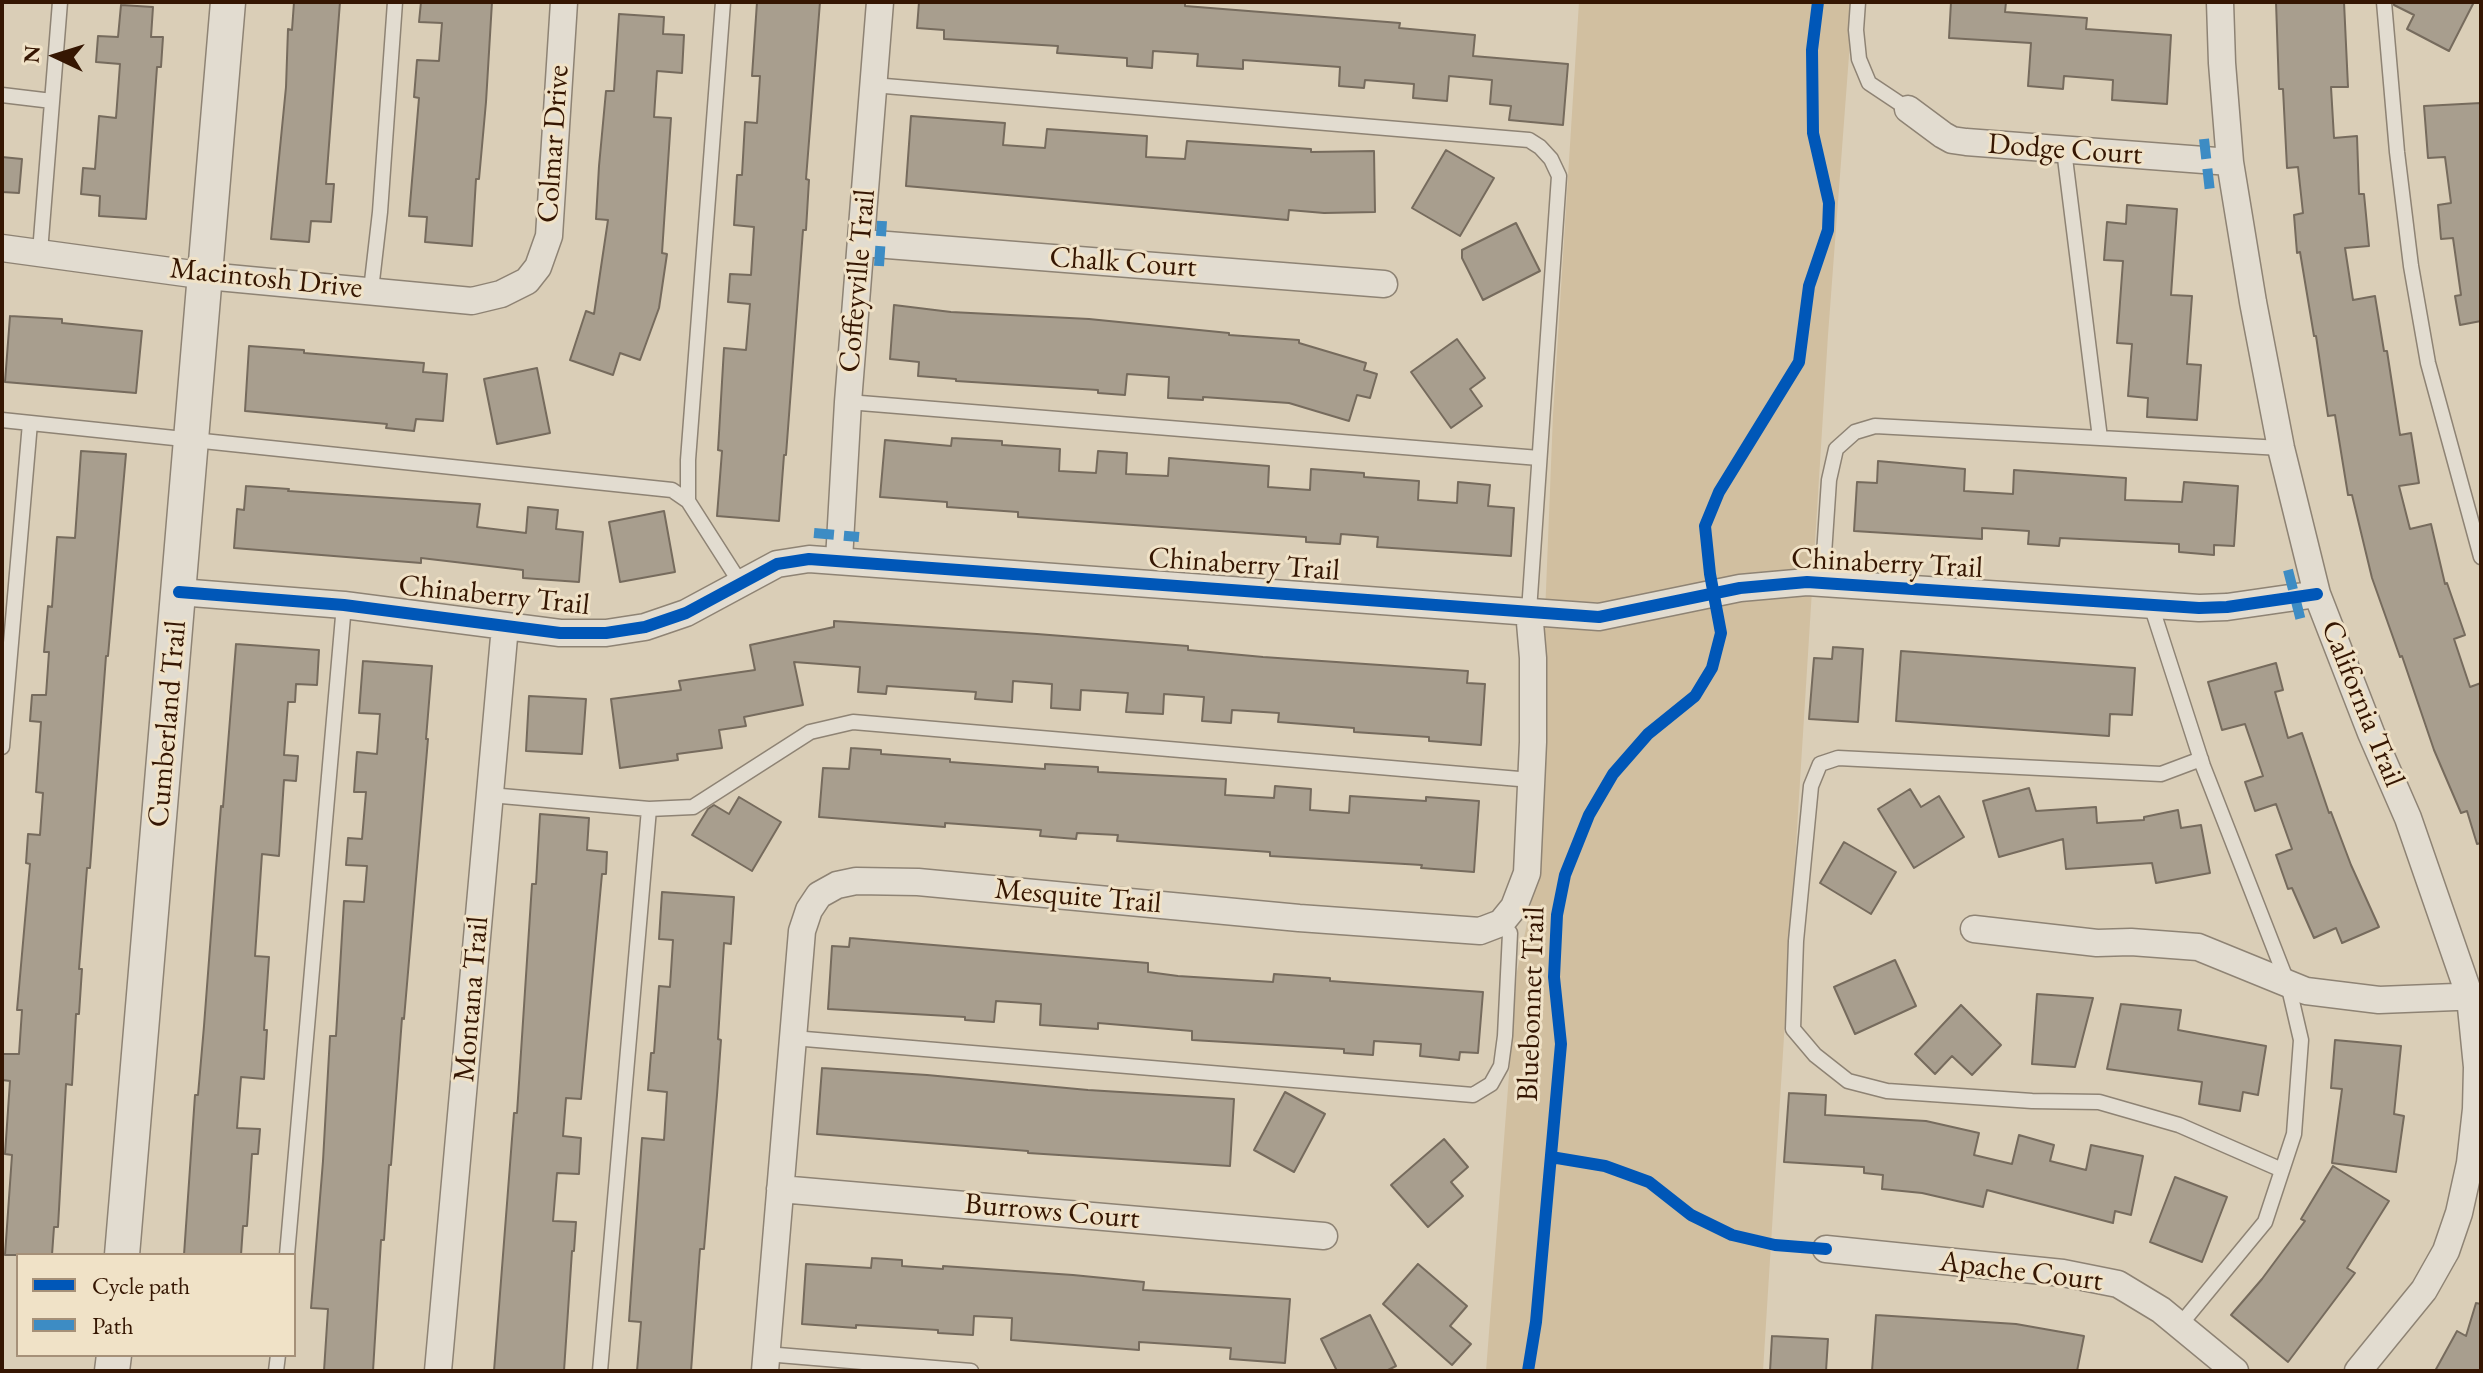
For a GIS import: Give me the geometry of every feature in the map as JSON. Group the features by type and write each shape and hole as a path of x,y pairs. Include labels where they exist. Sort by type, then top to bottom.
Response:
{"street":[{"name":"Cumberland Trail","path":"122,1253 228,2"},
{"name":"Colmar Drive","path":"527,281 538,267 549,236 564,2"},
{"name":"Coffeyville Trail","path":"839,560 848,402 880,2"},
{"name":"California Trail","path":"2220,2 2230,162 2281,448 2317,594 2476,996 2476,1109 2470,1163 2459,1213 2446,1251 2424,1290 2358,1371"},
{"name":"Dodge Court","path":"1908,109 1952,140 2230,162"},
{"name":"Chalk Court","path":"862,243 1384,284"},
{"name":"Macintosh Drive","path":"2,248 207,276 472,301 501,294 527,281"},
{"name":"Chinaberry Trail","path":"179,592 344,605 560,633 606,633 645,627 686,613 777,564 809,559 1599,617 1740,588 1807,582 2199,608 2317,594"},
{"path":"1501,923 1514,907 1527,873 1533,658 1529,611"},
{"name":"Montana Trail","path":"438,1371 505,626"},
{"name":"Mesquite Trail","path":"765,1363 802,931 809,910 819,895 837,885 856,881 918,882 1299,918 1480,931 1501,923"},
{"path":"1974,929 2097,943 2198,947 2306,991 2379,1000 2476,996"},
{"name":"Burrows Court","path":"780,1189 1324,1236"},
{"name":"Apache Court","path":"1826,1249 2063,1273 2118,1284 2161,1310 2235,1371"}],"lane":[{"path":"40,252 60,2"},
{"path":"371,290 380,212 395,2"},
{"path":"688,501 688,460 723,2"},
{"path":"1858,2 1856,30 1859,59 1869,83 1908,109"},
{"path":"2384,2 2411,266 2428,363 2481,557"},
{"path":"873,85 1529,140 1551,159 1559,176 1529,611"},
{"path":"2,95 52,101"},
{"path":"2064,150 2100,438"},
{"path":"848,402 1539,458"},
{"path":"2,420 672,490 688,501 741,584"},
{"path":"2,747 30,423"},
{"path":"1822,584 1829,480 1836,449 1855,432 1875,426 2281,448"},
{"path":"287,1253 344,605"},
{"path":"2151,605 2201,759 2288,984 2301,1040 2294,1134 2265,1222 2180,1325"},
{"path":"490,795 649,809 693,807 810,732 853,722 1531,780"},
{"path":"2201,759 2161,774 1838,758 1820,764 1811,786 1796,941 1793,1029 1815,1055 1848,1081 1887,1091 2032,1101 2099,1102 2179,1125 2282,1170"},
{"path":"600,1371 649,809"},
{"path":"793,1038 1473,1095 1491,1084 1501,1066 1510,933 1501,923"},
{"path":"765,1363 971,1371"}],"shaded area":[{"path":"1579,2 1853,2 1828,335 1763,1371 1486,1371 1517,972 1534,889 1553,415"}],"building":[{"path":"294,2 340,2 326,184 334,184 331,222 311,221 309,242 271,239 286,87 288,29 292,30"},
{"path":"421,2 492,2 472,246 425,242 427,217 409,216 419,98 414,97 417,60 439,61 442,23 419,22"},
{"path":"757,2 820,2 806,179 809,180 806,230 803,230 779,521 717,516 724,348 746,350 750,304 728,302 730,274 751,275 754,227 734,225 737,175 742,175 745,122 757,123 760,76 752,76"},
{"path":"919,2 1185,2 1185,6 1400,23 1399,28 1475,35 1473,56 1568,64 1563,125 1509,120 1511,106 1490,104 1492,80 1449,76 1447,101 1413,98 1414,84 1365,80 1364,88 1339,86 1340,67 1243,60 1243,69 1197,66 1198,54 1153,51 1152,68 1127,66 1127,58 1057,53 1058,46 944,39 944,30 917,28"},
{"path":"1951,2 2006,2 2005,12 2087,18 2086,29 2171,35 2167,104 2112,100 2113,80 2064,76 2063,89 2028,86 2031,43 1949,38"},
{"path":"2276,2 2344,2 2348,87 2331,87 2334,138 2357,136 2359,194 2364,194 2369,246 2345,248 2353,300 2375,296 2400,435 2411,433 2419,483 2399,486 2410,529 2431,524 2445,584 2465,635 2454,639 2470,687 2481,683 2481,843 2477,844 2467,811 2461,813 2434,750 2372,578 2352,495 2348,495 2335,415 2328,416 2300,252 2297,253 2294,215 2303,213 2298,167 2287,168 2283,89 2279,89"},
{"path":"2394,2 2474,2 2449,51 2407,29 2414,15 2394,5"},
{"path":"121,5 153,7 151,37 163,37 161,67 157,67 146,219 99,216 100,196 81,194 83,168 95,169 99,116 116,118 120,64 96,62 98,36 118,37"},
{"path":"619,14 664,17 663,34 684,35 682,73 657,71 654,117 671,118 662,253 667,254 659,308 640,360 620,353 613,375 570,360 586,311 594,314 608,220 596,219 606,91 614,91"},
{"path":"2481,103 2481,321 2460,325 2455,296 2461,295 2453,238 2441,239 2438,205 2451,203 2445,157 2428,158 2424,106"},
{"path":"911,116 1005,123 1003,145 1045,148 1047,129 1147,136 1146,157 1185,159 1187,141 1311,149 1311,152 1374,151 1375,212 1289,210 1288,220 906,186"},
{"path":"1446,150 1494,178 1460,236 1412,208"},
{"path":"2,157 22,159 19,193 2,192"},
{"path":"2127,205 2177,209 2171,295 2192,296 2187,364 2201,365 2197,420 2147,417 2148,398 2128,396 2132,344 2117,343 2123,261 2104,260 2107,222 2126,224"},
{"path":"1516,223 1540,271 1483,300 1462,258 1462,250"},
{"path":"894,305 951,312 1089,319 1299,340 1299,343 1366,363 1364,370 1377,374 1370,398 1357,395 1349,421 1289,403 1203,397 1203,400 1168,398 1169,377 1127,374 1125,395 1098,393 1098,390 918,376 919,362 890,359"},
{"path":"10,316 62,319 62,323 142,331 136,393 5,382"},
{"path":"1457,339 1485,378 1470,389 1482,406 1451,428 1411,372"},
{"path":"249,346 424,363 423,372 447,374 443,421 416,419 414,431 386,428 387,424 245,411"},
{"path":"537,368 550,433 497,444 484,379"},
{"path":"952,438 1060,449 1059,471 1096,473 1098,451 1127,453 1126,474 1168,476 1169,458 1269,466 1268,487 1310,490 1311,469 1364,473 1364,477 1419,481 1418,500 1457,503 1458,482 1490,485 1488,506 1514,508 1511,556 1377,547 1378,537 1341,534 1340,544 1306,542 1306,537 1018,517 1018,512 947,507 947,502 880,497 885,440 951,446"},
{"path":"81,451 126,454 106,656 90,868 87,868 79,969 82,969 79,1014 76,1014 72,1085 66,1084 58,1227 54,1227 52,1253 5,1255 12,1155 5,1154 10,1081 2,1080 2,1054 19,1054 22,1010 17,1010 30,864 26,863 28,834 40,835 43,793 36,792 41,722 30,721 32,695 46,695 49,652 44,652 48,606 52,607 57,537 75,538"},
{"path":"1878,461 1965,469 1964,491 2013,494 2014,470 2126,478 2125,500 2182,502 2184,482 2238,486 2234,546 2214,545 2214,555 2179,552 2179,544 2060,538 2059,546 2028,544 2029,531 1982,528 1982,539 1854,531 1857,482 1877,483"},
{"path":"246,486 480,504 477,527 526,533 528,507 558,510 556,529 583,532 579,582 523,578 523,570 421,558 421,563 234,548 237,509 244,510"},
{"path":"664,511 675,572 620,582 609,522"},
{"path":"834,621 1037,634 1188,646 1188,650 1263,657 1468,671 1467,683 1485,684 1481,745 1429,741 1429,737 1354,732 1354,728 1278,722 1279,713 1232,710 1231,723 1202,721 1204,697 1164,694 1163,714 1126,712 1128,693 1081,690 1080,710 1051,708 1052,684 1013,681 1012,702 975,699 976,692 887,686 886,694 858,692 860,667 794,662 803,705 744,717 746,726 719,730 722,748 677,754 678,760 620,768 611,699 681,690 679,681 755,670 750,645 834,627"},
{"path":"236,644 319,650 317,685 296,684 295,702 288,702 284,755 298,756 296,781 284,780 279,856 262,854 255,956 269,957 264,1030 267,1030 264,1079 241,1077 237,1128 260,1129 258,1154 252,1154 247,1226 243,1226 241,1253 184,1253 195,1095 198,1095"},
{"path":"1833,647 1863,649 1858,722 1809,719 1814,658 1832,659"},
{"path":"1901,651 2135,668 2132,715 2110,714 2109,736 1896,721"},
{"path":"363,661 432,666 428,739 384,1240 381,1240 373,1371 324,1371 328,1309 311,1308 330,1036 336,1036 344,901 364,902 367,866 346,865 348,838 362,839 366,792 354,792 357,752 377,754 380,714 359,713"},
{"path":"2276,663 2283,690 2275,692 2288,738 2302,733 2329,813 2379,927 2342,943 2336,928 2314,938 2292,888 2288,889 2276,855 2292,849 2276,804 2255,811 2245,782 2263,776 2245,724 2222,730 2208,682"},
{"path":"529,696 586,699 582,754 526,751"},
{"path":"851,748 881,750 881,754 950,759 950,762 1045,769 1045,764 1098,767 1098,772 1226,779 1225,795 1274,798 1275,786 1311,789 1310,810 1349,813 1350,796 1479,801 1474,872 1421,868 1422,865 1270,856 1270,852 1117,841 1118,835 1077,833 1076,839 1040,836 1041,830 945,823 945,827 819,817 823,768 849,769"},
{"path":"2029,788 2036,811 2096,807 2097,823 2144,820 2144,817 2178,810 2181,828 2201,825 2210,873 2156,883 2152,863 2066,869 2063,839 1999,857 1983,801"},
{"path":"1910,789 1921,807 1939,796 1964,837 1914,868 1878,809"},
{"path":"739,797 781,822 752,871 692,835 708,809 714,805 729,814"},
{"path":"540,814 589,818 587,850 607,852 606,874 602,874 581,1099 566,1098 563,1136 581,1138 579,1174 557,1173 553,1221 576,1222 564,1371 494,1371 514,1113 517,1113 532,884 536,884"},
{"path":"1844,842 1896,872 1871,914 1820,883"},
{"path":"662,892 734,897 731,944 724,943 717,1095 704,1249 700,1249 691,1371 637,1371 641,1322 629,1321 642,1138 664,1140 667,1092 648,1090 659,986 670,987 673,940 659,939"},
{"path":"850,938 1148,963 1148,972 1178,976 1273,982 1274,974 1483,992 1478,1053 1460,1052 1459,1060 1420,1056 1421,1044 1374,1041 1373,1055 1344,1053 1344,1049 1192,1040 1192,1031 1098,1023 1098,1029 1040,1025 1041,1004 996,1001 994,1022 965,1020 965,1017 828,1009 832,946 849,947"},
{"path":"1895,960 1916,1006 1855,1034 1834,987"},
{"path":"2037,994 2093,998 2075,1067 2032,1064"},
{"path":"2121,1004 2181,1010 2178,1030 2266,1046 2258,1095 2243,1092 2240,1111 2199,1104 2202,1082 2107,1069"},
{"path":"1961,1005 2001,1045 1972,1075 1952,1056 1935,1074 1915,1054"},
{"path":"2335,1040 2401,1046 2394,1114 2404,1116 2396,1172 2332,1163 2342,1089 2331,1088"},
{"path":"822,1068 1234,1099 1230,1166 1028,1153 817,1134"},
{"path":"1285,1092 1325,1114 1294,1172 1254,1150"},
{"path":"1789,1093 1826,1095 1825,1115 1926,1121 1979,1133 1974,1155 2012,1164 2019,1135 2054,1145 2050,1161 2086,1170 2091,1145 2143,1156 2131,1215 2115,1211 2113,1223 1987,1190 1983,1207 1922,1193 1882,1189 1883,1175 1864,1173 1864,1167 1784,1162"},
{"path":"1444,1139 1468,1167 1451,1182 1463,1196 1428,1227 1391,1185"},
{"path":"2333,1166 2389,1201 2347,1268 2355,1273 2288,1362 2231,1315 2305,1221 2301,1219"},
{"path":"2175,1177 2227,1197 2202,1262 2150,1242"},
{"path":"872,1258 902,1260 902,1266 943,1269 943,1266 1144,1282 1143,1290 1290,1299 1285,1363 1230,1359 1231,1348 1139,1342 1139,1350 1011,1340 1012,1318 974,1316 973,1335 938,1333 938,1330 802,1324 806,1264 871,1268"},
{"path":"1418,1264 1467,1306 1450,1326 1471,1344 1452,1365 1383,1304"},
{"path":"2476,1303 2481,1304 2481,1371 2435,1371 2457,1331 2466,1336"},
{"path":"1370,1315 1396,1366 1386,1371 1337,1371 1321,1339"},
{"path":"1876,1315 2016,1324 2084,1336 2077,1371 1872,1371"},
{"path":"1772,1336 1828,1339 1826,1371 1770,1371"}],"marked path":[{"path":"2204,139 2210,192"},
{"path":"879,266 882,221"},
{"path":"814,533 859,537"},
{"path":"2288,570 2301,621"}],"cycle path":[{"name":"Bluebonnet Trail","path":"1528,1371 1536,1322 1561,1044 1554,977 1557,915 1565,875 1589,815 1613,774 1648,734 1695,696 1712,668 1721,633 1705,526 1719,492 1799,362 1809,286 1828,230 1829,203 1813,133 1812,50 1818,2"},
{"path":"179,592 344,605 560,633 606,633 645,627 686,613 777,564 809,559 1599,617 1740,588 1807,582 2199,608 2317,594"},
{"path":"1551,1157 1605,1166 1649,1182 1691,1215 1732,1235 1775,1245 1826,1249"}]}
